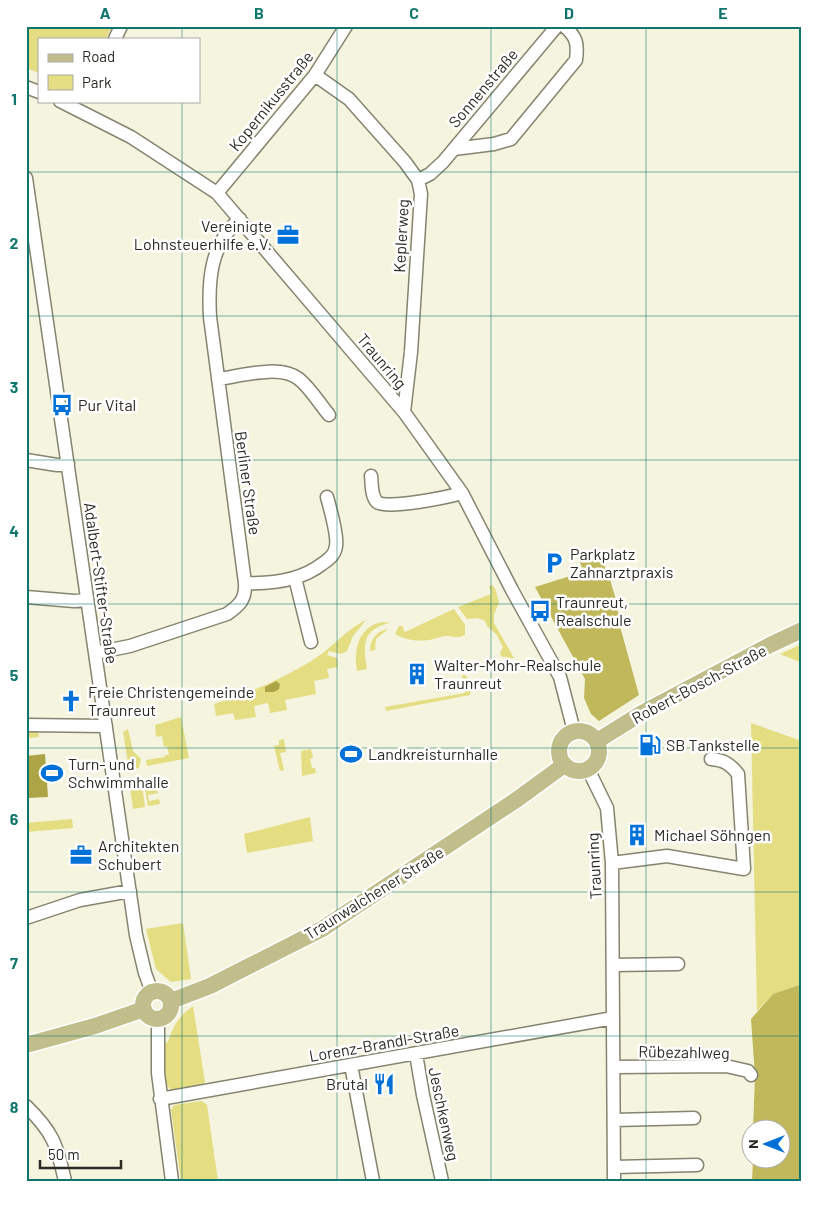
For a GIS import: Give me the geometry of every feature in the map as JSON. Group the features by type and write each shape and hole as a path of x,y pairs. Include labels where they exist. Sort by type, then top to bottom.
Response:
{"main road":[{"name":"Robert-Bosch-Straße","path":"597,740 642,713 802,630"},
{"path":"574,731 587,732 597,740 600,749 599,757 594,765 581,771 564,765 559,754 560,745 566,735 574,731"},
{"name":"Traunwalchener Straße","path":"171,1001 210,986 322,928 438,853 564,765"},
{"path":"161,991 166,993 171,1001 172,1005 169,1013 158,1020 149,1017 143,1005 146,997 152,992 161,991"},
{"path":"26,1045 94,1026 144,1009"}],"street":[{"path":"115,38 121,26"},
{"name":"Kopernikusstraße","path":"217,193 315,75 346,26"},
{"name":"Sonnenstraße","path":"418,180 430,174 454,149 557,26"},
{"name":"Sonnenstraße","path":"454,149 494,144 511,139 576,60 578,46 573,35 564,26"},
{"name":"Keplerweg","path":"315,75 349,99 405,162 418,180 421,194 404,412"},
{"name":"Traunring","path":"64,102 82,106 217,193 404,412 462,493 560,677 574,731"},
{"name":"Adalbert-Stifter-Straße","path":"26,178 130,891 141,958 152,992"},
{"name":"Berliner Straße","path":"95,653 130,646 227,614 238,607 243,601 246,592 210,317 209,278 214,259 223,238 231,226 240,219"},
{"path":"218,379 273,371 290,373 307,386 329,415"},
{"path":"26,460 57,465 68,464"},
{"path":"371,476 375,501 385,506 443,498 462,493"},
{"path":"245,583 263,584 296,578 318,567 333,556 337,545 328,497"},
{"path":"296,578 311,642"},
{"path":"26,597 74,601 87,600"},
{"path":"26,725 106,726"},
{"path":"612,863 667,856 744,869 738,774 731,765 720,760 710,759"},
{"name":"Traunring","path":"588,769 607,808 612,863 614,1181"},
{"path":"26,918 80,900 130,891"},
{"path":"613,965 678,964"},
{"name":"Lorenz-Brandl-Straße","path":"160,1099 614,1018"},
{"path":"158,1020 160,1099 172,1181"},
{"name":"Jeschkenweg","path":"416,1054 442,1181"},
{"path":"351,1065 373,1181"},
{"name":"Rübezahlweg","path":"614,1067 726,1066 748,1072 751,1076"},
{"path":"26,1106 53,1137 60,1155 65,1181"},
{"path":"614,1120 694,1118"},
{"path":"614,1167 697,1165"}],"green space":[{"path":"26,26 112,26 106,38 38,38 38,73 26,68"},
{"path":"492,585 495,588 499,603 494,614 494,623 514,658 501,656 500,653 503,647 496,634 487,626 485,621 478,618 467,619 458,607 491,594 489,586"},
{"path":"454,609 465,625 465,635 458,637 444,636 419,641 395,634 399,626 402,626 405,632"},
{"path":"366,620 353,636 347,651 341,654 329,651 327,655 337,658 338,667 327,669 329,678 314,681 316,694 285,700 287,710 270,713 268,703 254,706 256,717 235,720 233,713 216,716 214,704 256,689 297,669 323,653 349,631"},
{"path":"383,622 390,623 374,629 366,639 367,669 357,671 356,655 359,640 368,628"},
{"path":"388,629 376,639 375,650 370,651 371,643 375,636"},
{"path":"802,644 802,663 780,654"},
{"path":"462,675 465,675 470,682 470,695 386,711 385,707 465,693"},
{"path":"181,717 189,758 147,766 146,760 169,755 167,746 164,747 162,736 156,737 155,725"},
{"path":"751,723 802,741 802,984 773,994 757,1011"},
{"path":"26,729 38,729 39,737 29,738 29,748 26,748"},
{"path":"128,729 133,751 141,759 139,768 129,769 123,732"},
{"path":"284,739 286,752 280,753 284,770 280,771 274,746 279,745 279,740"},
{"path":"311,749 313,758 310,759 312,768 315,768 316,773 302,776 301,751"},
{"path":"155,781 158,793 148,795 149,801 159,799 160,804 148,806 144,784"},
{"path":"142,785 145,807 133,809 130,787"},
{"path":"310,817 313,841 247,853 244,834"},
{"path":"72,819 73,828 26,832 26,823"},
{"path":"183,923 191,979 171,982 156,969 146,929"},
{"path":"193,1006 205,1082 202,1085 172,1090 167,1086 164,1073 165,1043 168,1042 174,1026 180,1018"},
{"path":"202,1101 207,1105 218,1181 181,1181 171,1110 174,1105"}],"shaded area":[{"path":"594,550 608,572 616,600 621,630 639,695 599,721 591,714 584,698 585,679 535,587 583,572 578,555"},
{"path":"276,681 280,684 279,689 274,692 265,692 265,687"},
{"path":"45,754 48,797 28,798 26,756"},
{"path":"802,984 802,1181 752,1181 753,1170 790,1170 790,1120 753,1120 755,1076 751,1019 773,994"}],"place":[{"name":"Vereinigte Lohnsteuerhilfe e.V.","path":"288,235"},
{"name":"Pur Vital","path":"62,405"},
{"name":"Parkplatz Zahnarztpraxis","path":"554,563"},
{"name":"Traunreut, Realschule","path":"540,611"},
{"name":"Walter-Mohr-Realschule Traunreut","path":"417,674"},
{"name":"Freie Christengemeinde Traunreut","path":"71,701"},
{"name":"SB Tankstelle","path":"650,745"},
{"name":"Landkreisturnhalle","path":"351,754"},
{"name":"Turn- und Schwimmhalle","path":"52,773"},
{"name":"Michael Söhngen","path":"637,835"},
{"name":"Architekten Schubert","path":"81,855"},
{"name":"Brutal","path":"384,1084"}]}
